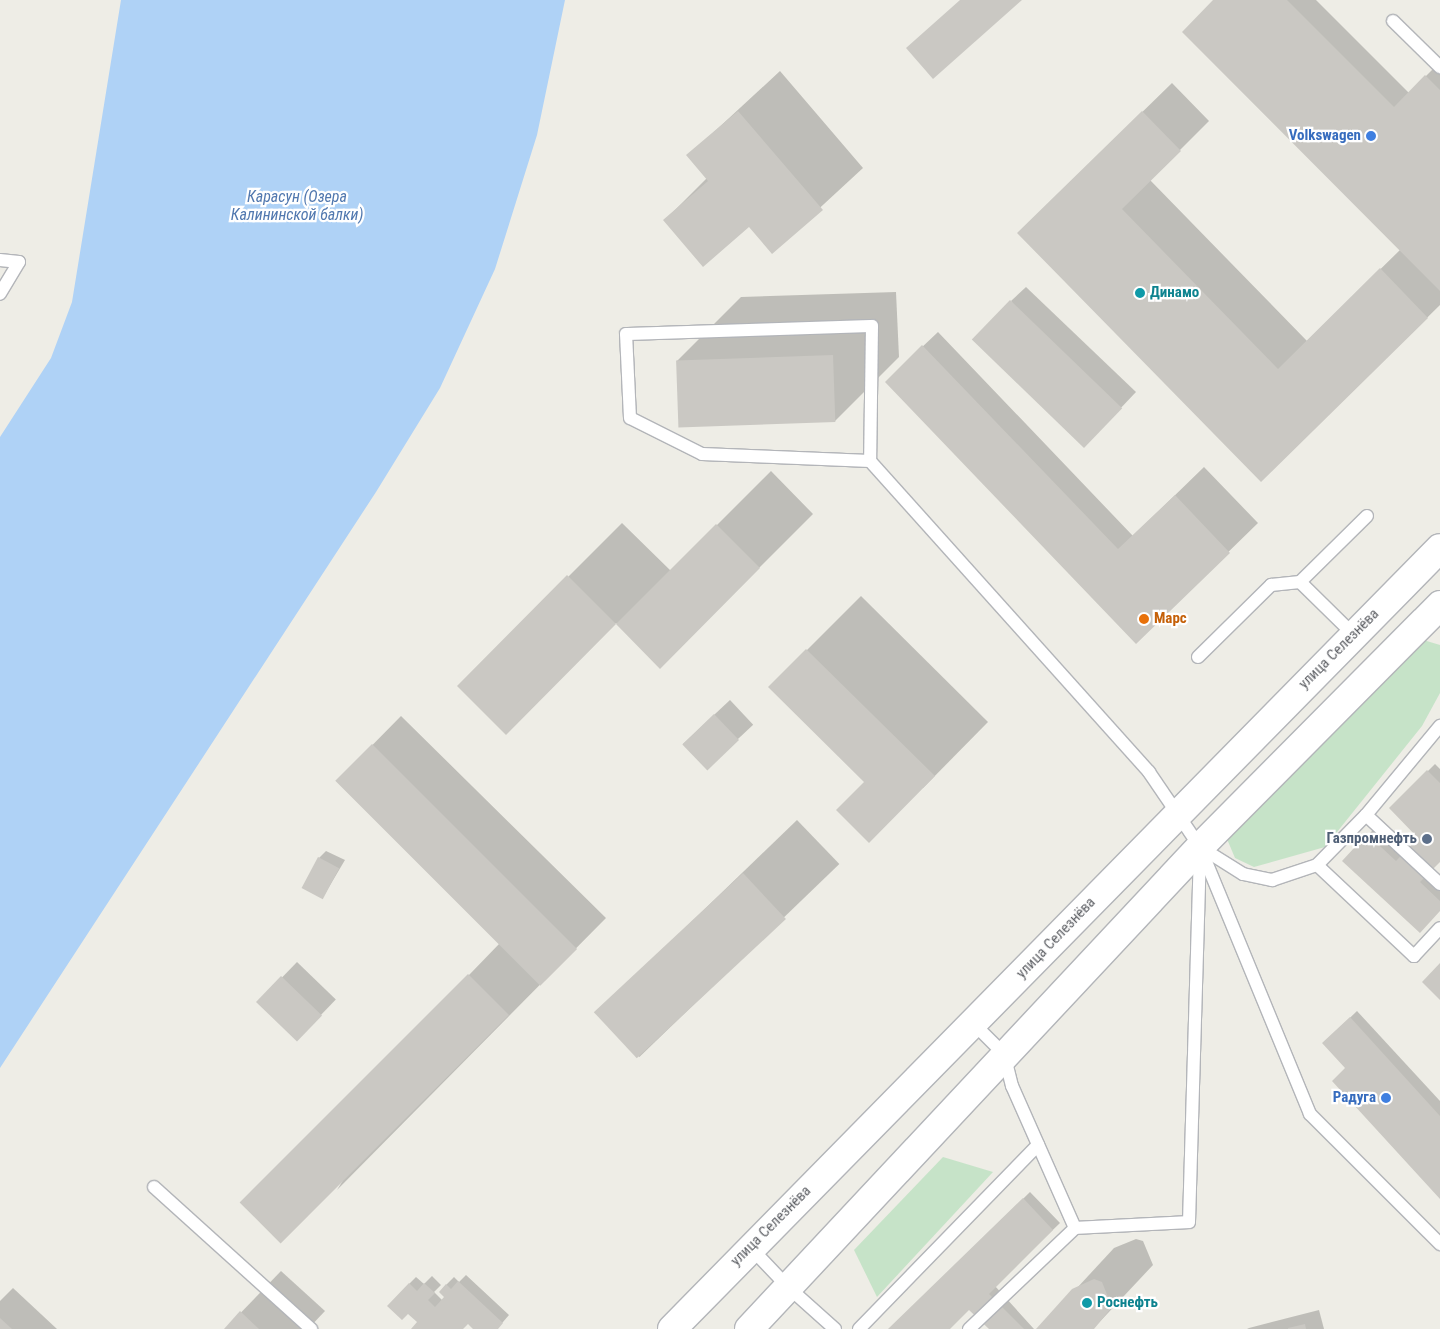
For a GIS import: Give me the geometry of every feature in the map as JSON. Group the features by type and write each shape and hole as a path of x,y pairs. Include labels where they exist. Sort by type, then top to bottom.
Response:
{"main road":[{"name":"улица Селезнёва","path":"672,1329 750,1247 973,1023 1353,634 1437,556"},
{"path":"748,1329 1200,847 1440,605"}],"lane":[{"path":"1393,21 1440,67"},
{"path":"0,260 19,262 0,294"},
{"path":"870,461 702,454 630,418 626,334 872,326 870,461 1149,772 1200,847 1310,1114 1440,1244"},
{"path":"1198,656 1271,584 1300,582 1367,516"},
{"path":"1300,582 1353,634"},
{"path":"1200,847 1243,874 1272,880 1317,865 1366,815 1440,726"},
{"path":"1366,815 1440,884"},
{"path":"969,1329 1075,1228 1189,1222 1200,847"},
{"path":"1317,865 1414,956 1440,928"},
{"path":"973,1023 1004,1054 1012,1086 1075,1228"},
{"path":"859,1329 1038,1145"},
{"path":"154,1187 311,1329"},
{"path":"750,1247 788,1287 835,1329"}],"green space":[{"path":"1420,639 1440,645 1440,693 1422,726 1325,847 1254,867 1235,858 1227,839"},
{"path":"943,1157 993,1172 877,1297 854,1250"}],"water":[{"name":"Карасун (Озера Калининской балки)","path":"121,0 565,0 537,135 495,269 440,388 376,492 0,1068 0,437 51,358 72,302"}],"building":[{"path":"960,0 1022,0 933,79 906,48"},
{"path":"1213,0 1287,0 1394,107 1425,75 1440,90 1440,291 1182,32"},
{"path":"738,111 823,210 772,254 749,227 703,267 663,220 708,181 686,155"},
{"name":"Динамо","path":"1142,111 1181,151 1122,209 1278,369 1380,268 1428,318 1261,482 1017,233"},
{"path":"1010,300 1122,408 1084,448 972,340"},
{"path":"922,345 1118,549 1175,495 1230,553 1136,644 885,382"},
{"path":"833,355 835,422 678,427 676,360"},
{"path":"716,524 760,568 660,669 616,624"},
{"path":"567,575 616,624 506,735 457,686"},
{"path":"806,649 935,776 869,843 836,810 864,782 768,687"},
{"path":"714,714 739,740 707,770 682,745"},
{"path":"372,744 577,949 540,986 335,781"},
{"path":"1427,770 1440,783 1440,862 1420,882 1440,901 1440,911 1420,933 1342,861 1367,834 1396,861 1418,838 1389,808"},
{"path":"318,857 339,868 323,899 302,888"},
{"path":"743,873 786,919 637,1058 594,1012"},
{"path":"1440,963 1440,1000 1422,982"},
{"path":"468,974 509,1015 281,1243 240,1202"},
{"path":"281,976 322,1016 297,1041 256,1002"},
{"name":"Радуга","path":"1350,1017 1440,1116 1440,1199 1332,1081 1345,1068 1322,1043"},
{"path":"1023,1198 1053,1230 989,1294 1024,1329 989,1329 969,1310 950,1329 888,1329"},
{"name":"Роснефть","path":"1094,1279 1102,1282 1112,1307 1094,1329 1036,1329 1072,1289"},
{"path":"458,1281 503,1323 498,1329 473,1329 468,1324 463,1329 411,1329 417,1322 408,1314 402,1320 387,1306 409,1283 417,1291 424,1283 435,1293 428,1300 435,1307 444,1297 439,1292 446,1284 451,1289"},
{"path":"240,1311 259,1329 224,1329"},
{"path":"0,1318 12,1329 0,1329"},
{"path":"1305,1324 1306,1329 1288,1329 1288,1328"}],"place":[{"name":"Volkswagen","path":"1371,136"},
{"name":"Динамо","path":"1140,293"},
{"name":"Марс","path":"1144,619"},
{"name":"Газпромнефть","path":"1427,839"},
{"name":"Радуга","path":"1386,1098"},
{"name":"Роснефть","path":"1087,1303"}]}
